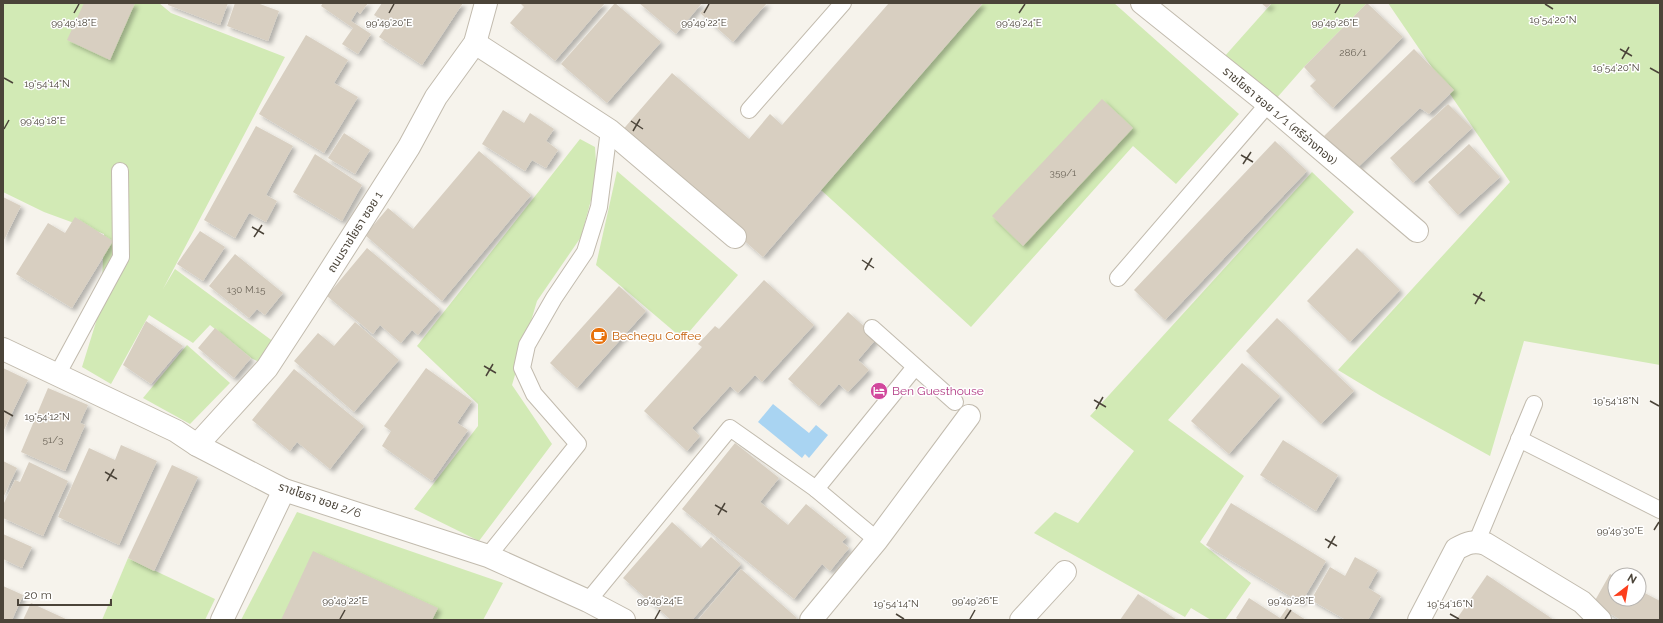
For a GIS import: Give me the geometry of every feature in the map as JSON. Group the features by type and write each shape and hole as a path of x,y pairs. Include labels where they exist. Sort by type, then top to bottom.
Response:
{"street":[{"name":"ถนนราชโยธา ซอย 1","path":"197,445 267,368 409,147 436,97 475,43 486,3"},
{"name":"ราชโยธา ซอย 1/1 (ศรีอ่างทอง)","path":"1142,3 1268,104 1417,231"},
{"path":"475,43 608,130 735,237"},
{"name":"ราชโยธา ซอย 2/6","path":"3,349 176,431 197,445 284,490 488,556 588,601 624,620"},
{"path":"811,620 877,540 962,409"},
{"path":"222,620 284,490"},
{"path":"1420,620 1456,549 1467,544 1481,543 1582,602 1600,620"},
{"path":"1021,620 1065,572"}],"lane":[{"path":"749,110 843,3"},
{"path":"1118,278 1268,104"},
{"path":"488,556 578,444 534,394 522,368 527,345 554,298 585,252 599,207 608,130"},
{"path":"57,375 120,257 120,171"},
{"path":"872,328 962,409"},
{"path":"816,489 915,367"},
{"path":"1481,543 1519,439 1534,404"},
{"path":"588,601 730,428 816,489 877,540"},
{"path":"1519,439 1660,510"}],"green space":[{"path":"3,3 159,3 171,13 285,57 163,289 175,269 274,342 259,362 251,358 210,325 193,343 149,315 111,384 82,367 101,306 104,234 44,212 3,192"},
{"path":"983,3 1114,3 1239,114 1176,184 1133,146 971,327 821,190"},
{"path":"1272,3 1367,3 1304,67 1275,100 1224,57"},
{"path":"1388,3 1660,3 1660,365 1524,341 1490,456 1381,396 1338,370 1510,182"},
{"path":"580,139 595,147 597,178 581,237 537,301 512,385 552,444 479,541 414,509 478,426 478,404 417,346"},
{"path":"617,171 738,275 683,339 596,265"},
{"path":"1312,172 1354,212 1168,420 1244,476 1200,542 1251,583 1225,620 1211,620 1191,608 1185,617 1034,533 1055,512 1078,523 1134,451 1090,416"},
{"path":"187,345 230,383 190,424 143,398"},
{"path":"297,512 503,583 483,620 241,620"},
{"path":"128,558 215,599 205,620 102,620"}],"water":[{"path":"773,404 809,433 816,425 828,435 809,458 805,454 802,458 758,422"}],"building":[{"path":"84,3 135,3 110,60 67,40"},
{"path":"168,3 228,3 220,25 168,5"},
{"path":"235,3 257,3 279,11 268,41 227,26"},
{"path":"323,3 368,3 360,14 357,11 351,21 371,34 358,54 342,44 353,28 321,6"},
{"path":"382,3 463,3 422,65 379,37 388,24 374,15"},
{"path":"520,3 605,3 555,61 510,23 524,7"},
{"path":"615,3 661,42 607,103 561,64"},
{"path":"639,3 702,3 676,34"},
{"path":"710,3 767,3 733,42 700,13"},
{"path":"889,3 983,3 763,257 620,133 672,73 749,139 770,114 782,125"},
{"path":"1261,3 1272,3 1267,8"},
{"path":"1367,3 1403,37 1333,108 1310,86 1316,80 1304,67"},
{"path":"306,35 348,60 334,83 358,97 324,153 259,114"},
{"path":"1414,49 1454,90 1429,114 1420,108 1356,169 1324,136"},
{"path":"1102,99 1133,128 1023,246 992,216"},
{"path":"1448,104 1472,128 1413,183 1390,158"},
{"path":"503,110 524,123 530,113 554,129 546,141 558,150 546,168 532,160 525,171 482,144"},
{"path":"256,126 293,146 266,195 277,201 266,222 249,213 235,238 204,220"},
{"path":"344,133 370,150 355,174 328,158"},
{"path":"1275,141 1307,171 1165,320 1134,290"},
{"path":"1469,144 1500,177 1458,215 1428,182"},
{"path":"479,151 531,195 442,301 365,235 388,208 413,229"},
{"path":"315,154 362,185 342,221 293,192"},
{"path":"3,197 21,206 3,242"},
{"path":"75,217 113,241 72,308 16,274 48,223 65,233"},
{"path":"200,231 225,247 203,281 177,264"},
{"path":"367,248 440,309 418,335 412,330 401,343 380,325 373,334 327,296"},
{"path":"1357,248 1400,290 1350,342 1307,301"},
{"path":"235,254 283,293 265,315 257,309 249,318 209,286"},
{"path":"764,280 814,325 762,382 755,375 738,393 730,386 692,428 700,436 687,451 644,411 702,347 698,344 715,326 719,329"},
{"path":"619,286 646,311 577,388 550,363"},
{"path":"848,312 877,338 858,360 869,370 848,392 839,384 819,406 788,379"},
{"path":"1277,318 1354,391 1321,424 1246,351"},
{"path":"146,321 183,346 151,384 123,365"},
{"path":"355,322 399,360 354,412 294,361 318,333 334,346"},
{"path":"215,328 251,358 234,378 198,348"},
{"path":"1242,363 1280,396 1229,454 1191,421"},
{"path":"3,368 28,380 3,432"},
{"path":"426,368 472,401 457,423 468,430 432,481 382,446 391,431 384,426"},
{"path":"294,369 364,426 330,469 297,442 290,451 252,420"},
{"path":"48,388 88,405 80,423 85,425 65,471 21,452"},
{"path":"1283,440 1338,475 1316,511 1260,475"},
{"path":"735,443 779,478 760,502 788,525 806,504 847,537 842,542 849,548 830,571 822,564 794,599 682,509"},
{"path":"121,445 157,461 119,545 58,517 89,448 115,460"},
{"path":"3,461 17,468 3,498"},
{"path":"29,462 68,481 43,536 3,518 3,505 15,480 20,482"},
{"path":"172,465 198,477 154,571 128,558"},
{"path":"1231,503 1326,561 1301,603 1206,545"},
{"path":"672,522 701,548 711,537 741,564 692,620 671,620 623,578"},
{"path":"3,534 32,547 22,568 3,559"},
{"path":"313,551 438,608 432,620 281,620"},
{"path":"1355,557 1378,570 1368,588 1381,596 1368,620 1346,620 1311,600 1330,567 1345,576"},
{"path":"741,569 797,618 795,620 698,620"},
{"path":"1487,575 1554,620 1456,620"},
{"path":"1607,579 1607,607 1647,607 1647,594 1660,601 1660,620 1621,620 1593,604"},
{"path":"3,586 23,595 12,620 3,620"},
{"path":"1138,594 1177,620 1120,620"},
{"path":"1249,598 1280,618 1287,608 1306,620 1239,620 1236,618"},
{"path":"31,603 68,620 23,620"}],"place":[{"name":"Bechegu Coffee","path":"599,336"},
{"name":"Ben Guesthouse","path":"879,391"}]}
